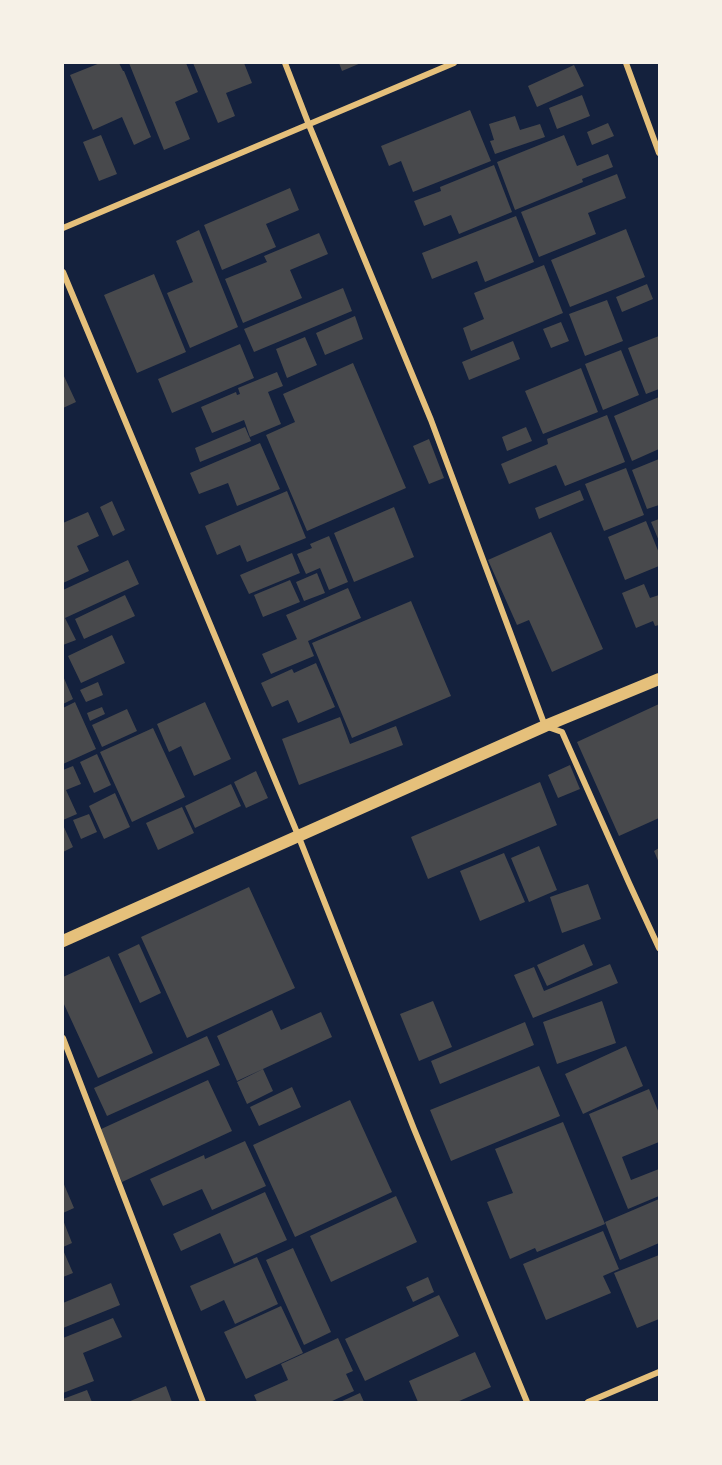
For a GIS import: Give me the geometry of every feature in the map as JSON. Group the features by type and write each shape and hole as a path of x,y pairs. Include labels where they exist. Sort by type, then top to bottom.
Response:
{"main road":[{"path":"63,941 545,726 659,679"}],"street":[{"path":"285,63 431,420 545,726 562,732 659,948"},
{"path":"63,228 454,63"},
{"path":"626,63 659,153"},
{"path":"63,272 298,836 414,1129 527,1402"},
{"path":"63,1038 203,1402"},
{"path":"588,1402 659,1372"}],"building":[{"path":"100,63 119,63 151,137 134,145 122,117 93,130 70,75"},
{"path":"129,63 186,63 198,92 175,102 190,139 164,150"},
{"path":"193,63 244,63 252,83 226,93 235,116 218,123"},
{"path":"339,63 361,63 342,71"},
{"path":"574,65 584,86 537,107 528,86"},
{"path":"582,95 590,116 557,129 549,108"},
{"path":"470,110 491,161 413,192 401,161 389,166 381,146"},
{"path":"515,116 520,130 540,124 545,137 495,154 490,141 494,140 489,124"},
{"path":"608,123 614,136 592,145 587,132"},
{"path":"101,135 117,174 99,181 83,142"},
{"path":"564,135 577,166 608,154 613,167 515,210 497,162"},
{"path":"494,165 512,212 459,234 451,215 424,226 414,201 441,191 440,187"},
{"path":"617,174 626,198 588,213 596,234 539,257 521,212"},
{"path":"290,188 299,210 266,224 276,247 222,270 204,225"},
{"path":"516,216 534,262 485,282 477,261 432,279 422,253"},
{"path":"626,229 645,277 570,307 551,260"},
{"path":"199,230 238,327 190,348 167,293 193,282 176,241"},
{"path":"319,233 328,254 290,270 302,298 243,323 225,279 267,262 264,256"},
{"path":"544,265 563,313 471,351 463,328 484,319 474,293"},
{"path":"154,274 186,352 137,373 104,295"},
{"path":"647,284 653,299 622,312 616,297"},
{"path":"343,288 352,311 254,352 244,329"},
{"path":"607,300 623,341 585,356 569,314"},
{"path":"355,316 363,339 325,355 316,333"},
{"path":"561,322 569,341 551,348 543,329"},
{"path":"659,336 659,389 646,394 628,348"},
{"path":"305,337 317,365 287,378 276,349"},
{"path":"513,341 520,359 469,380 462,362"},
{"path":"240,344 254,378 172,413 158,379"},
{"path":"621,350 639,395 603,410 585,364"},
{"path":"353,363 406,488 307,531 266,435 295,422 283,394"},
{"path":"581,368 598,412 543,434 525,391"},
{"path":"277,372 283,386 268,392 281,424 250,437 244,420 212,433 201,407 236,392 237,395 240,394 238,388"},
{"path":"63,374 76,402 63,408"},
{"path":"659,397 659,449 632,461 614,416"},
{"path":"607,415 625,462 565,486 556,465 509,484 501,464 548,444 547,439"},
{"path":"245,427 251,441 200,462 195,448"},
{"path":"526,427 532,441 507,451 502,437"},
{"path":"429,439 444,478 429,484 413,446"},
{"path":"260,443 280,489 237,506 228,483 199,494 190,473"},
{"path":"659,459 659,505 647,509 632,470"},
{"path":"626,468 644,515 604,531 585,484"},
{"path":"580,490 584,500 539,519 535,508"},
{"path":"287,491 306,538 247,562 240,545 217,555 205,526"},
{"path":"112,501 125,530 113,536 100,507"},
{"path":"394,507 414,557 354,582 334,533"},
{"path":"88,512 99,536 77,546 89,571 63,583 63,523"},
{"path":"659,519 659,541 651,522"},
{"path":"646,521 659,553 659,566 625,580 608,537"},
{"path":"551,532 603,649 552,672 529,620 517,625 488,560"},
{"path":"329,536 348,582 329,590 320,568 306,574 297,554 312,548 310,544"},
{"path":"292,553 300,573 249,594 240,575"},
{"path":"128,560 139,584 65,618 76,640 63,645 63,590"},
{"path":"317,573 325,593 304,601 296,582"},
{"path":"290,580 300,602 263,617 254,595"},
{"path":"644,584 650,598 659,595 659,625 655,626 653,621 636,628 622,593"},
{"path":"348,588 361,618 308,641 314,656 271,674 262,654 297,639 286,615"},
{"path":"125,595 135,616 84,639 75,619"},
{"path":"411,601 451,696 352,738 312,643"},
{"path":"112,635 125,663 81,683 68,656"},
{"path":"316,663 335,707 298,723 288,700 272,707 261,683 292,669 294,673"},
{"path":"63,676 73,699 63,704"},
{"path":"98,682 103,695 86,702 80,690"},
{"path":"75,702 96,749 63,764 63,708"},
{"path":"205,702 231,759 194,776 181,746 169,752 157,724"},
{"path":"659,704 659,818 619,836 577,742"},
{"path":"102,707 105,714 90,721 87,713"},
{"path":"127,709 137,731 102,747 92,725"},
{"path":"340,717 350,744 396,726 403,745 299,785 282,739"},
{"path":"153,728 185,797 132,822 100,752"},
{"path":"97,754 111,785 94,793 80,762"},
{"path":"570,765 580,789 558,798 548,775"},
{"path":"73,766 81,784 66,790 77,814 63,820 63,770"},
{"path":"256,771 268,798 246,808 234,782"},
{"path":"540,782 557,825 428,879 411,837"},
{"path":"231,784 241,806 195,828 185,806"},
{"path":"115,793 130,827 104,839 89,806"},
{"path":"182,807 194,833 158,850 146,823"},
{"path":"89,814 97,832 81,839 73,820"},
{"path":"63,825 73,847 63,852"},
{"path":"539,846 557,890 529,902 511,858"},
{"path":"659,848 659,863 654,851"},
{"path":"504,853 525,902 480,921 460,871"},
{"path":"588,884 601,919 562,933 550,897"},
{"path":"249,887 295,988 187,1038 141,937"},
{"path":"139,944 161,993 140,1003 118,954"},
{"path":"584,944 593,965 547,986 537,965"},
{"path":"109,956 153,1053 98,1078 63,1002 63,977"},
{"path":"610,964 618,983 533,1018 514,975 534,967 544,991"},
{"path":"433,1001 452,1047 419,1061 400,1014"},
{"path":"602,1001 616,1043 557,1064 543,1022"},
{"path":"272,1010 281,1030 321,1012 332,1037 237,1081 217,1036"},
{"path":"525,1022 534,1045 440,1084 431,1061"},
{"path":"207,1036 220,1065 107,1116 94,1088"},
{"path":"626,1046 643,1086 583,1114 565,1074"},
{"path":"539,1066 560,1116 451,1161 430,1110"},
{"path":"263,1069 273,1091 247,1104 237,1082"},
{"path":"208,1080 232,1131 122,1182 99,1130"},
{"path":"292,1087 301,1107 259,1126 250,1107"},
{"path":"649,1089 659,1113 659,1142 622,1157 631,1180 659,1169 659,1196 628,1209 589,1114"},
{"path":"350,1100 392,1192 295,1237 253,1145"},
{"path":"563,1122 605,1224 537,1252 535,1248 510,1259 487,1202 513,1193 495,1149"},
{"path":"245,1141 266,1186 212,1210 202,1189 163,1206 150,1179 204,1155 205,1159"},
{"path":"63,1182 74,1208 63,1213"},
{"path":"265,1192 287,1240 234,1264 220,1233 181,1251 173,1234"},
{"path":"396,1196 417,1242 331,1282 310,1236"},
{"path":"659,1199 659,1243 620,1260 605,1222"},
{"path":"63,1220 72,1243 63,1247"},
{"path":"603,1231 619,1269 603,1276 611,1293 546,1320 523,1264"},
{"path":"293,1248 331,1332 304,1345 266,1260"},
{"path":"63,1250 73,1273 63,1277"},
{"path":"659,1255 659,1319 637,1328 614,1273"},
{"path":"257,1257 278,1304 235,1324 224,1300 201,1311 190,1286"},
{"path":"428,1277 434,1292 413,1302 406,1287"},
{"path":"111,1283 120,1305 63,1328 63,1303"},
{"path":"439,1295 459,1336 365,1381 345,1339"},
{"path":"281,1306 303,1353 246,1379 224,1332"},
{"path":"113,1318 122,1337 83,1353 94,1381 63,1393 63,1338"},
{"path":"338,1338 353,1371 346,1374 354,1391 330,1402 257,1402 254,1395 288,1380 281,1364"},
{"path":"475,1352 491,1387 457,1402 418,1402 409,1381"},
{"path":"166,1386 172,1402 128,1402"},
{"path":"87,1390 92,1402 63,1402 63,1399"},
{"path":"360,1393 364,1402 340,1402"}]}
